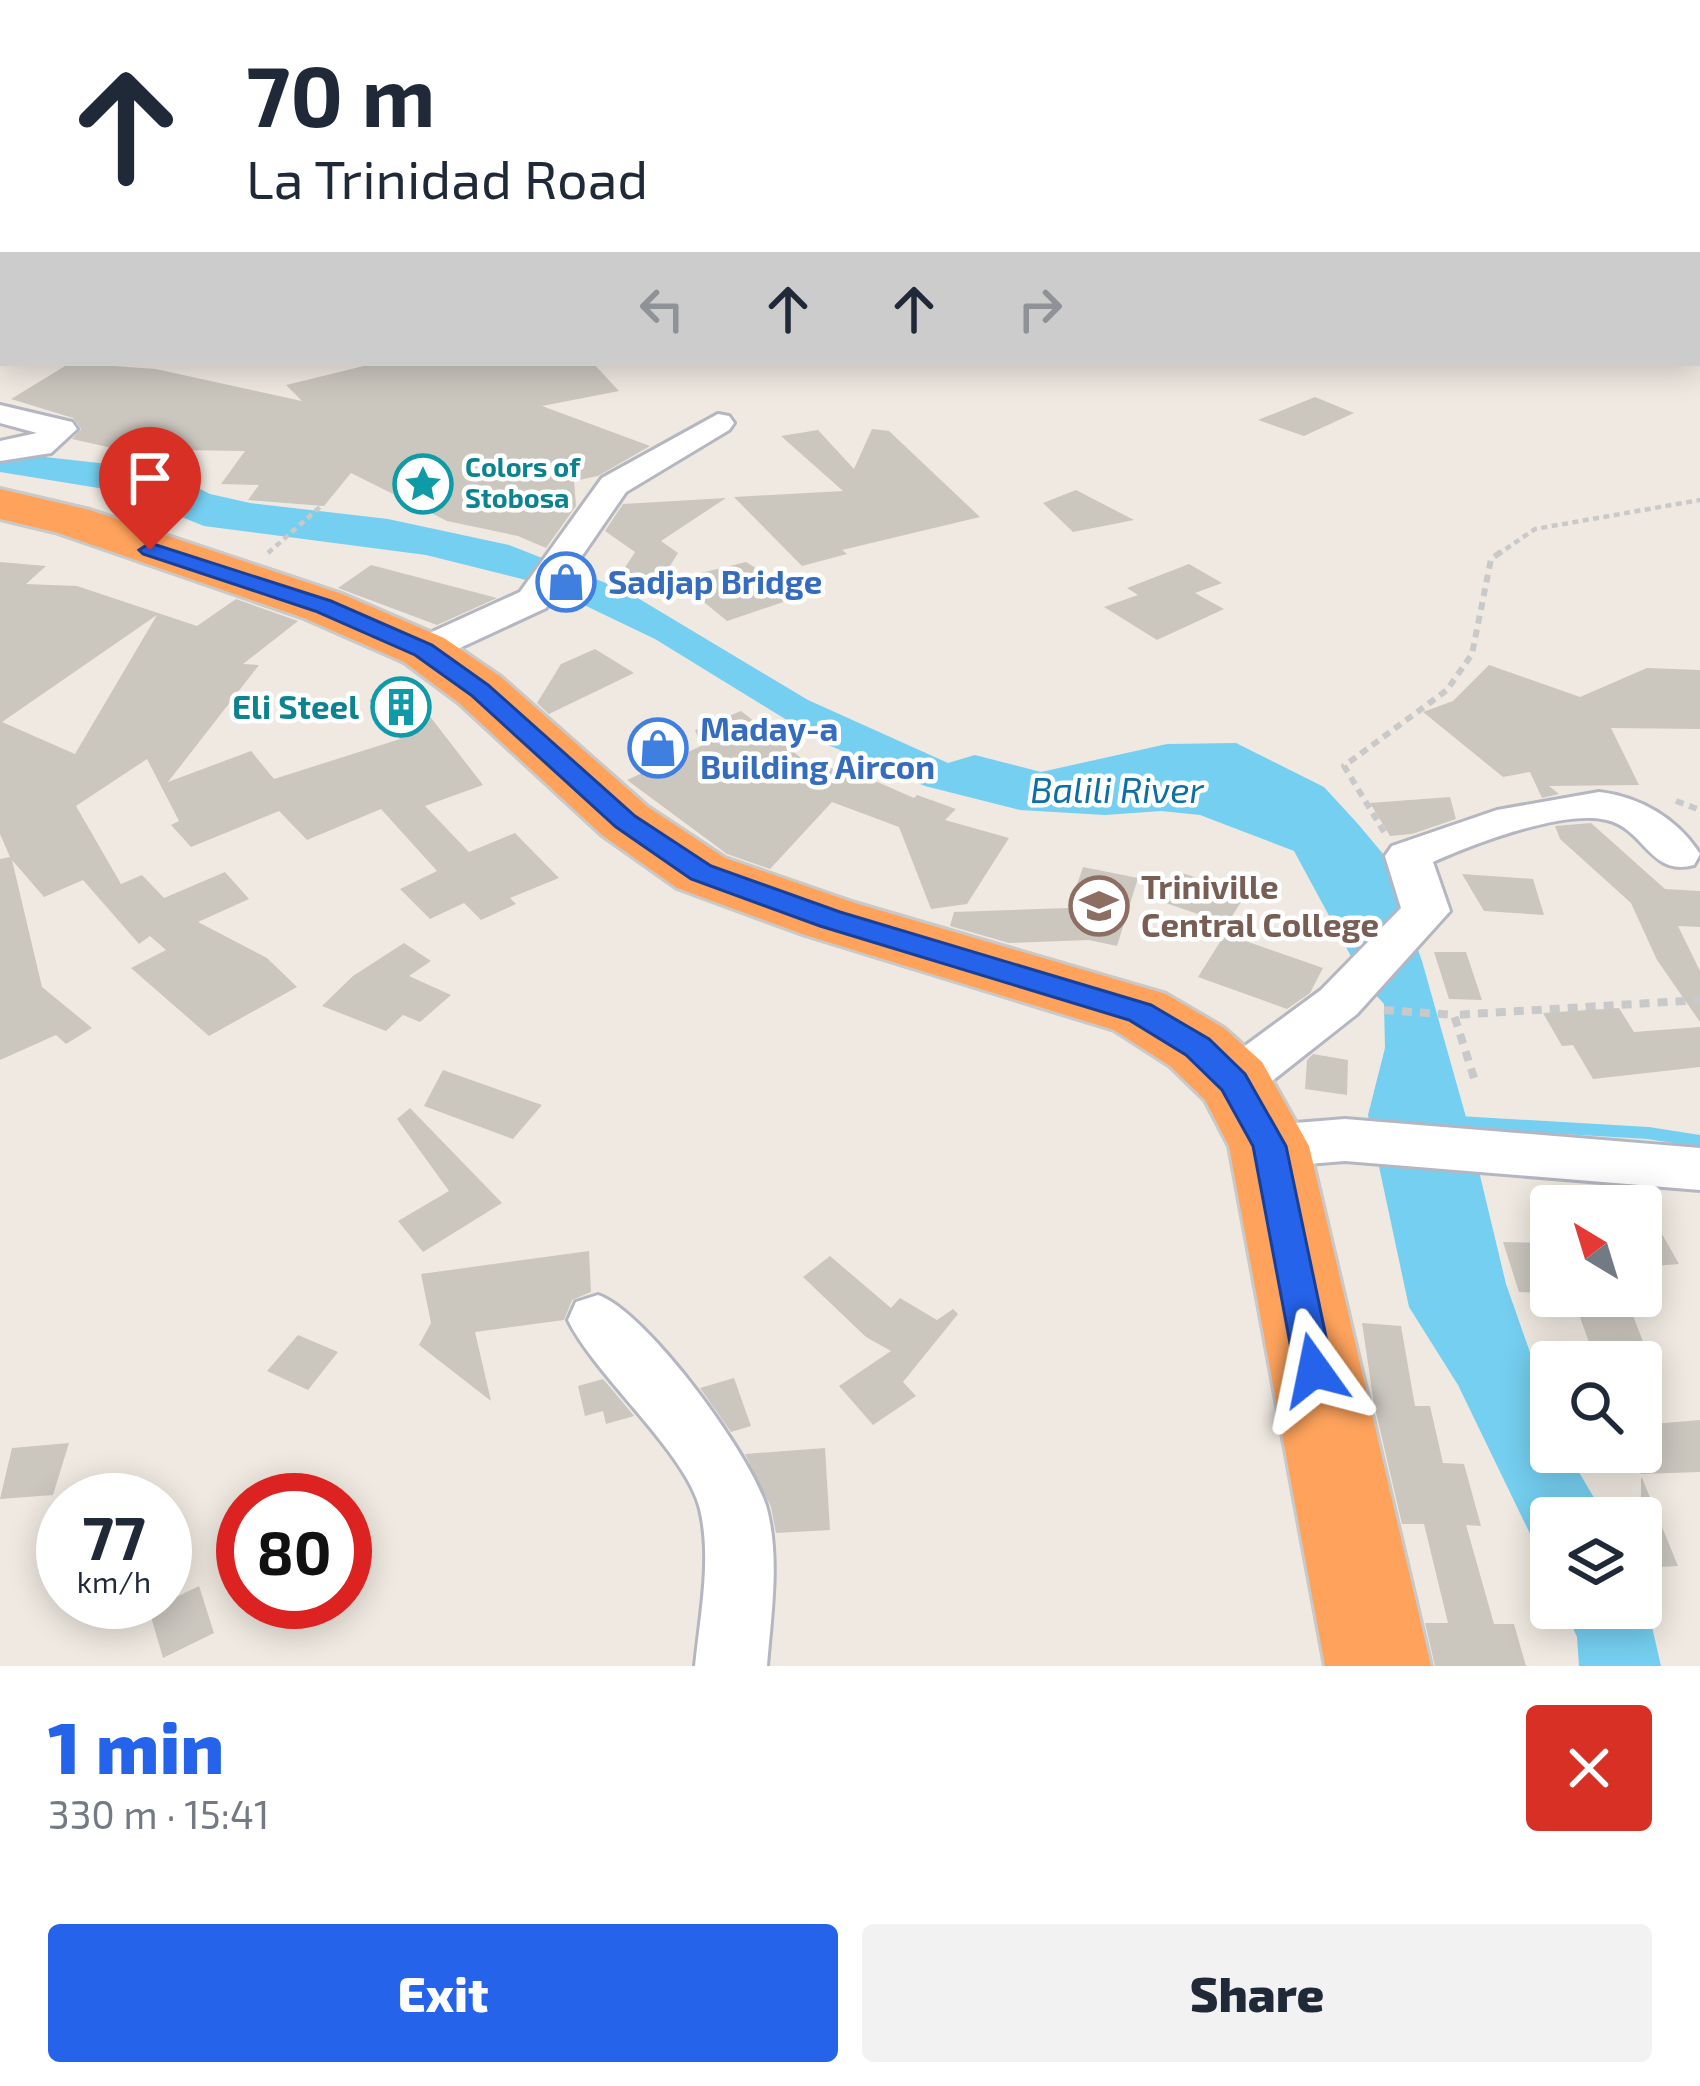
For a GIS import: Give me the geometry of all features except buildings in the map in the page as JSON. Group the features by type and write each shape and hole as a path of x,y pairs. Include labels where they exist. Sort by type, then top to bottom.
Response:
{"highway":[{"path":"0,504 72,521 323,606 424,650 480,690 625,821 701,873 830,919 1140,1012 1198,1047 1252,1114 1378,1666"}],"street":[{"path":"0,414 61,430 33,448 0,451"},
{"path":"424,650 533,600 614,485 718,423"},
{"path":"1678,855 1622,808 1571,806 1430,845 1408,856 1426,911 1368,997 1339,1002 1252,1114 1365,1142 1700,1169"},
{"path":"598,1320 683,1427 733,1504 737,1575 731,1666"}],"path":[{"path":"1392,845 1344,766 1448,690 1472,654 1491,559 1535,529 1700,500"},
{"path":"268,554 320,507"},
{"path":"1368,997 1454,1015 1700,1000"},
{"path":"1454,1015 1474,1078"}],"water":[{"name":"Balili River","path":"0,452 162,470 210,494 250,503 388,519 509,545 626,591 808,700 948,763 975,755 1041,772 1167,744 1236,743 1324,787 1384,855 1422,961 1506,1284 1530,1352 1530,1473 1579,1473 1594,1497 1530,1497 1530,1534 1458,1385 1409,1307 1368,1115 1385,1048 1384,1004 1366,984 1294,851 1200,815 1020,810 925,786 826,744 655,639 538,583 426,555 204,526 117,491 0,472"},
{"path":"1573,1629 1652,1629 1661,1666 1579,1666"}],"waterway":[{"path":"1458,1122 1648,1133 1700,1141"}],"place":[{"name":"Colors of Stobosa","path":"423,484"},
{"name":"Sadjap Bridge","path":"566,582"},
{"name":"Eli Steel","path":"401,707"},
{"name":"Maday-a Building Aircon","path":"658,748"},
{"name":"Triniville Central College","path":"1099,906"}],"route":[{"path":"150,550 323,606 424,650 480,690 625,821 701,873 830,919 1140,1012 1198,1047 1234,1082 1269,1146 1314,1370"}]}
